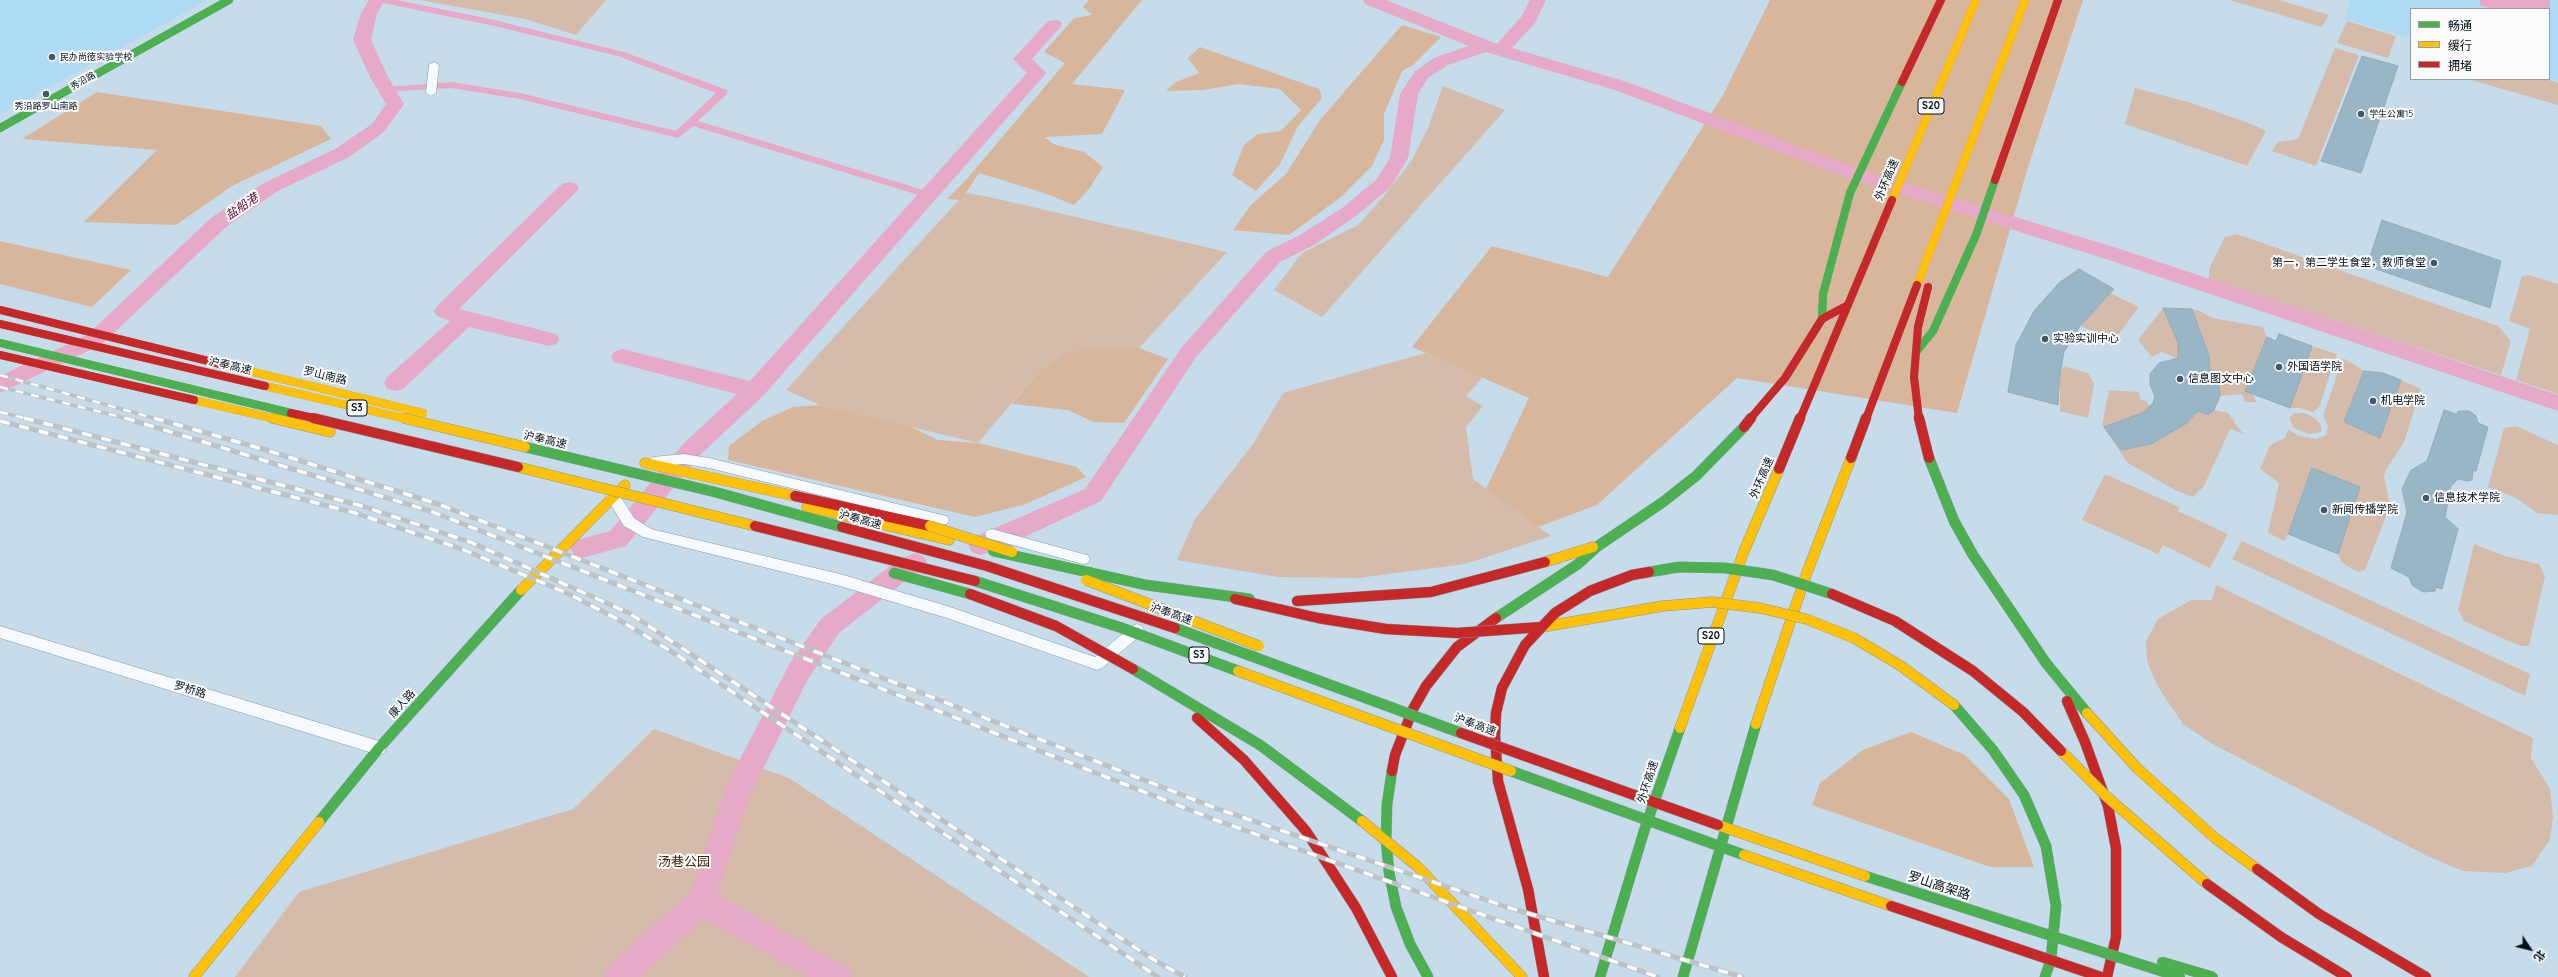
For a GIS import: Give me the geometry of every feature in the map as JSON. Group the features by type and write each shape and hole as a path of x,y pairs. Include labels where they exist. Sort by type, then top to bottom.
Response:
{"main road":[{"name":"秀沿路","path":"0,128 229,0"},
{"path":"1822,319 1823,294 1850,193 1868,151 1941,0"},
{"name":"外环高速","path":"1600,977 1644,831 1712,635 1744,551 1976,0"},
{"path":"1683,977 1715,858 1776,660 1806,575 2025,0"},
{"path":"1915,353 1933,331 1976,235 2058,0"},
{"path":"1922,271 1929,289 1920,321 1915,353 1915,385 1920,426 1940,489 1973,555 2046,663 2098,727 2137,768 2215,838 2319,914 2426,977"},
{"path":"1428,977 1410,944 1396,907 1386,847 1387,804 1390,777 1404,731 1426,686 1444,663 1473,633 1578,564 1598,546 1664,502 1726,447 1758,413 1785,378 1822,319 1848,305"},
{"name":"罗山南路","path":"0,310 584,451"},
{"name":"沪奉高速","path":"0,324 715,492 987,566 1132,612 1690,815"},
{"name":"S3","path":"0,343 701,512 979,582 1115,626 1686,835 2102,977"},
{"path":"0,355 379,444 616,494 638,494 869,549 1257,684 1603,813 1841,898 2077,977"},
{"name":"康人路","path":"194,977 379,748 510,601 616,494 641,462"},
{"path":"715,492 840,513 1146,585 1235,599 1318,618 1386,629 1457,633 1528,629 1663,606 1712,602 1760,608 1806,619 1854,638 1901,666 1951,702 1993,750 2024,795 2046,846 2056,906 2051,959 2045,977"},
{"path":"701,512 834,556"},
{"path":"933,522 1268,649"},
{"path":"1235,599 1329,600 1431,592 1526,568 1598,546"},
{"path":"1544,977 1528,889 1498,781 1495,736 1496,713 1502,688 1525,645 1555,613 1590,591 1632,575 1679,566 1725,568 1773,575 1821,589 1895,621 1973,671 2023,712 2106,796 2199,878 2281,937 2347,977"},
{"path":"887,571 970,594 1056,626 1133,669 1253,741 1337,800 1418,866 1522,977"},
{"path":"2046,663 2086,742 2108,806 2116,848 2116,937 2107,977"},
{"path":"1133,669 1205,724 1244,760 1306,831 1356,908 1392,977"},
{"path":"1406,702 1428,710"},
{"path":"1487,732 1502,737"},
{"path":"1553,755 1670,797"},
{"name":"罗山高架路","path":"1690,815 1863,875 2180,977"},
{"path":"1722,815 1737,820"},
{"path":"1892,874 2109,946 2213,977"}],"street":[{"path":"431,93 434,65"},
{"path":"616,494 629,522 648,533 840,580 947,612 1096,664 1140,627 1155,597 1160,580 709,463 684,459 641,462"},
{"name":"罗桥路","path":"0,632 379,748"}],"shaded area":[{"name":"民办尚徳实验学校","path":"0,0 208,0 0,114"},
{"path":"1089,0 1142,0 1072,84 1125,90 1102,134 1045,137 1053,144 1084,152 1103,167 1089,189 1074,205 1044,193 979,173 961,200 947,199 965,181 1065,63 1044,52 1074,18 1092,15 1083,7"},
{"path":"1770,0 2083,0 2028,167 1957,413 1737,378 1597,505 1538,527 1486,489 1529,398 1412,347 1492,246 1608,277 1723,95"},
{"path":"2351,0 2558,0 2558,81 2550,79 2550,8 2410,8 2410,38 2344,19"},
{"path":"2480,0 2550,0 2550,8 2490,8 2480,5"},
{"path":"1402,25 1441,37 1413,65 1402,71 1384,114 1384,140 1372,166 1341,197 1289,235 1233,230 1251,205 1286,174 1320,120"},
{"path":"1200,47 1319,89 1322,98 1298,126 1280,164 1256,191 1232,175 1244,145 1258,134 1281,131 1301,110 1280,89 1238,84 1203,90 1166,91 1176,82 1199,73 1188,58"},
{"path":"97,92 321,126 331,139 232,186 176,225 84,222 157,150 22,139"},
{"path":"0,241 131,270 92,307 0,284"},
{"path":"1102,348 1139,348 1168,359 1124,423 1093,422 1068,410 1012,404 1035,376 1065,353"},
{"path":"820,405 909,426 938,440 978,443 1077,467 1086,477 1026,504 975,517 728,460 729,446 762,421 793,407"},
{"path":"1911,732 1965,755 2009,799 2034,867 1990,867 1812,805 1820,783 1863,750"}],"green space":[{"path":"420,0 606,0 576,35 525,19"},
{"path":"2229,0 2279,0 2329,15 2322,27"},
{"path":"2347,21 2396,36 2388,58 2337,43"},
{"path":"2335,48 2359,55 2316,166 2272,151 2278,142 2298,139"},
{"path":"2471,80 2549,80 2558,83 2558,105"},
{"path":"1443,86 1505,110 1322,317 1274,290 1302,253 1358,225 1385,195 1412,160 1428,128"},
{"path":"2135,88 2188,102 2249,123 2266,131 2247,166 2125,124"},
{"path":"965,193 985,196 1227,252 1139,348 1102,348 1035,376 978,443 820,405 786,390"},
{"path":"2237,234 2498,326 2511,341 2501,375 2209,280 2209,269 2225,237"},
{"path":"2528,275 2558,284 2558,394 2516,380 2530,329 2509,321 2522,276"},
{"path":"2110,293 2139,307 2119,334 2103,335 2080,326"},
{"path":"2163,308 2178,343 2178,358 2161,352 2152,357 2138,340"},
{"path":"2192,309 2200,311 2212,318 2263,327 2267,337 2245,391 2253,394 2256,402 2245,402 2242,394 2220,396 2211,383 2209,356"},
{"path":"2312,346 2337,354 2319,407 2313,412 2299,408 2290,408"},
{"path":"1425,353 1483,377 1466,396 1483,406 1466,427 1473,479 1551,536 1465,564 1358,578 1278,577 1177,560 1195,519 1253,444 1283,393"},
{"path":"2343,358 2364,371 2344,422 2354,427 2380,437 2401,380 2421,389 2404,442 2386,470 2384,477 2390,506 2365,570 2358,572 2342,563 2338,554 2359,487 2312,468 2285,541 2268,533 2279,483 2260,469 2270,445 2285,438 2288,430 2300,436 2316,439 2326,435 2328,426 2323,416"},
{"path":"2064,366 2088,373 2094,384 2088,418 2060,411 2060,374"},
{"path":"2109,390 2138,392 2141,400 2146,401 2149,406 2142,413 2105,427 2121,450 2151,444 2187,423 2198,411 2208,415 2214,410 2228,413 2243,434 2230,429 2204,486 2193,497 2175,490 2128,463 2102,425"},
{"path":"2294,413 2304,413 2315,418 2321,425 2321,432 2309,434 2294,428 2289,418"},
{"path":"2516,426 2558,445 2558,515 2537,513 2516,498 2488,487 2504,428"},
{"path":"2105,474 2179,507 2178,511 2228,534 2210,568 2163,545 2158,554 2082,520"},
{"path":"2242,541 2530,674 2525,696 2232,559"},
{"path":"2474,544 2505,556 2539,564 2545,576 2529,646 2520,646 2464,621 2458,610"},
{"path":"2216,585 2533,738 2531,758 2550,789 2553,816 2550,840 2532,866 2505,873 2463,871 2425,855 2211,743 2183,724 2158,687 2147,661 2146,641 2158,619 2191,600 2212,600"},
{"name":"汤巷公园","path":"654,729 789,778 1089,977 235,977 299,892 573,809"}],"building":[{"name":"学生公寓15","path":"2362,56 2398,66 2361,173 2321,161"},
{"name":"第一，第二学生食堂，教师食堂","path":"2382,220 2501,261 2490,308 2367,266"},
{"name":"实验实训中心","path":"2079,269 2114,289 2080,326 2064,352 2060,374 2058,405 2008,392 2016,345 2034,311 2059,283"},
{"name":"信息图文中心","path":"2163,308 2192,309 2209,356 2211,383 2219,386 2220,396 2214,410 2208,415 2198,411 2187,423 2151,444 2121,450 2104,427 2142,413 2153,403 2155,397 2150,384 2150,374 2159,363 2178,358 2178,343"},
{"name":"外国语学院","path":"2279,334 2312,346 2290,408 2245,391 2267,337 2276,341"},
{"name":"机电学院","path":"2364,371 2383,373 2401,380 2380,438 2344,422"},
{"name":"信息技术学院","path":"2444,410 2456,414 2459,411 2469,411 2476,416 2478,423 2488,427 2476,471 2473,471 2472,480 2467,481 2458,479 2451,486 2445,517 2458,529 2442,589 2436,587 2435,591 2423,592 2412,585 2409,577 2391,568 2407,512 2402,489 2411,470 2427,461"},
{"name":"新闻传播学院","path":"2312,468 2360,487 2338,554 2288,534"}],"waterway":[{"name":"盐船港","path":"0,385 94,340 219,222 271,187 342,153 378,128 395,104 379,77 362,40 369,13 377,0"},
{"path":"383,0 490,22 621,54 723,92 691,122"},
{"path":"1371,0 1485,46"},
{"path":"1501,50 1529,19 1538,0"},
{"path":"755,390 1037,73 1022,59 1054,25"},
{"path":"980,545 991,542 1093,495 1111,465 1189,352 1273,257 1307,240 1349,212 1383,184 1399,158 1409,94 1421,75 1442,61 1485,46"},
{"path":"1485,46 1621,86 1849,172 2116,255 2558,403"},
{"path":"387,90 451,85 520,96 678,135 691,122"},
{"path":"691,122 929,195"},
{"path":"465,319 444,311 569,188"},
{"path":"395,383 465,319"},
{"path":"465,319 549,339"},
{"path":"622,357 755,390"},
{"path":"582,548 618,539 692,449 755,390"},
{"path":"701,901 736,795 799,671 830,626 906,567 915,563"},
{"path":"618,977 701,901"},
{"path":"701,901 837,977"}],"railway":[{"path":"0,375 157,419"},
{"path":"0,387 125,418"},
{"path":"0,412 24,418"},
{"path":"24,418 28,419"},
{"path":"24,418 362,506 470,542 629,613 1154,960 1185,977"},
{"path":"125,418 430,511 1213,819 1658,977"},
{"path":"154,418 266,450 438,504 1218,809 1510,908 1742,977"},
{"path":"0,421 355,513 464,550 567,593 621,621 677,655 1158,977"}],"traffic: fast":[{"path":"0,128 229,0"},
{"path":"1822,319 1823,294 1850,193 1902,82"},
{"path":"1916,352 1933,331 1976,235 1995,180"},
{"path":"0,343 291,413"},
{"path":"1496,618 1578,564 1598,546 1663,502 1696,476 1744,427"},
{"path":"525,447 715,492 842,527"},
{"path":"1929,458 1954,521 1973,555 2046,663 2087,713"},
{"path":"993,551 1146,585 1250,599"},
{"path":"1649,572 1679,567 1725,568 1773,575 1832,594"},
{"path":"894,573 970,594"},
{"path":"975,581 1122,628 1238,671"},
{"path":"319,822 379,748 521,590"},
{"path":"1175,628 1461,733"},
{"path":"1133,669 1260,745 1362,821"},
{"path":"1954,705 1993,750 2024,795 2046,846 2056,906 2051,959 2045,977"},
{"path":"1683,977 1756,724"},
{"path":"1600,977 1644,831 1680,728"},
{"path":"1392,771 1387,804 1386,840 1389,872 1396,907 1410,944 1428,977"},
{"path":"1511,771 1744,855"},
{"path":"1865,876 2180,977"},
{"path":"2162,962 2213,977"}],"traffic: slow":[{"path":"1892,200 1976,0"},
{"path":"1917,285 2025,0"},
{"path":"245,370 423,413"},
{"path":"265,386 525,447"},
{"path":"194,400 330,432"},
{"path":"1756,724 1806,575 1851,458"},
{"path":"645,463 795,496"},
{"path":"518,467 755,526"},
{"path":"1680,728 1744,551 1779,469"},
{"path":"521,590 625,485"},
{"path":"807,507 949,540"},
{"path":"930,526 1012,552"},
{"path":"1545,562 1593,547"},
{"path":"1086,580 1259,646"},
{"path":"1542,627 1663,606 1712,602 1760,608 1806,619"},
{"path":"1806,619 1854,638 1901,666 1954,705"},
{"path":"1238,671 1511,771"},
{"path":"2087,713 2137,768 2215,838 2257,869"},
{"path":"2061,751 2106,796 2207,884"},
{"path":"1362,821 1418,867 1522,977"},
{"path":"194,977 319,822"},
{"path":"1718,825 1865,876"},
{"path":"1744,855 1891,906"}],"traffic: jam":[{"path":"1902,82 1941,0"},
{"path":"1995,180 2058,0"},
{"path":"1779,469 1892,200"},
{"path":"1851,458 1917,285"},
{"path":"1928,287 1918,327 1914,377 1920,426 1929,458"},
{"path":"1744,427 1785,378 1822,319 1848,305"},
{"path":"0,310 245,370"},
{"path":"0,324 265,386"},
{"path":"0,355 194,400"},
{"path":"291,413 518,467"},
{"path":"795,496 930,526"},
{"path":"755,526 975,581"},
{"path":"842,527 987,566 1175,628"},
{"path":"1297,601 1431,592 1545,562"},
{"path":"1502,688 1525,645 1555,613 1590,591 1632,575 1649,572"},
{"path":"970,594 1056,626 1133,669"},
{"path":"1832,594 1895,621 1973,671 2023,712 2061,751"},
{"path":"1235,599 1318,618 1386,629 1457,633 1542,627"},
{"path":"1392,771 1395,755 1413,709 1426,686 1457,647 1496,618"},
{"path":"1502,688 1496,713 1495,736 1498,781 1528,889 1544,977"},
{"path":"2067,701 2085,742 2108,806 2116,848 2116,937 2107,977"},
{"path":"1197,718 1244,760 1306,831 1356,908 1392,977"},
{"path":"1461,733 1718,825"},
{"path":"2257,869 2319,914 2426,977"},
{"path":"2207,884 2281,937 2347,977"},
{"path":"1891,906 2101,977"}],"place":[{"name":"民办尚徳实验学校","path":"52,57"},
{"name":"秀沿路罗山南路","path":"46,94"},
{"name":"学生公寓15","path":"2361,114"},
{"name":"第一，第二学生食堂，教师食堂","path":"2434,263"},
{"name":"实验实训中心","path":"2045,339"},
{"name":"外国语学院","path":"2279,367"},
{"name":"信息图文中心","path":"2180,379"},
{"name":"机电学院","path":"2373,401"},
{"name":"信息技术学院","path":"2426,498"},
{"name":"新闻传播学院","path":"2324,510"}]}
